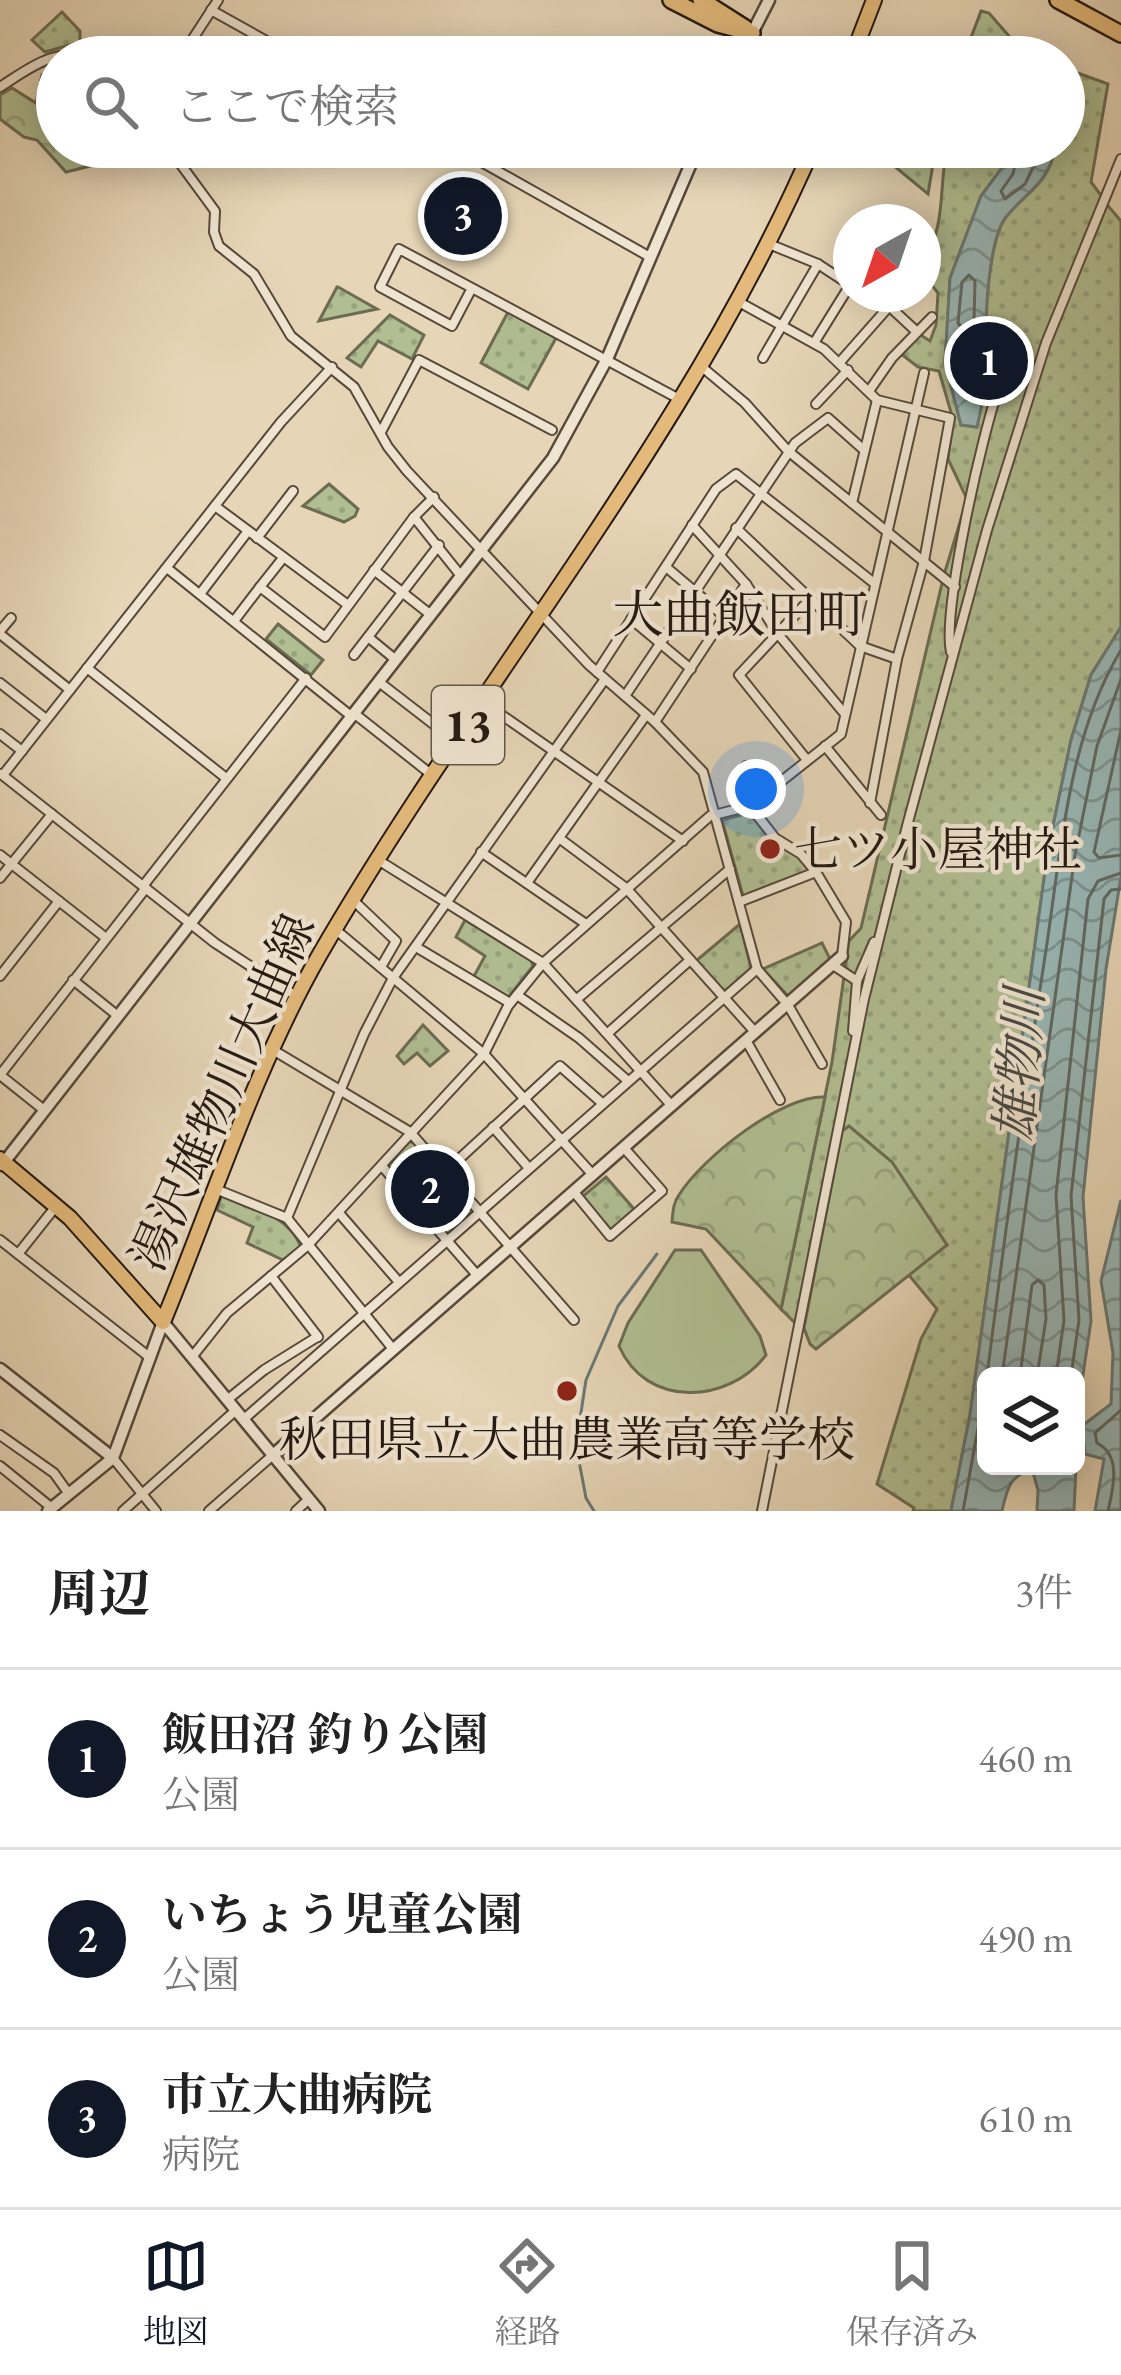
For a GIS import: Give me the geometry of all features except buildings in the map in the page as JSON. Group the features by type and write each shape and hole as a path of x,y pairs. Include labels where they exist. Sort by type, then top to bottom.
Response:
{"highway":[{"path":"671,0 718,24 752,33"},
{"path":"701,0 752,33"},
{"path":"1064,3 1121,34"}],"main road":[{"path":"860,36 874,0"},
{"name":"湯沢雄物川大曲線","path":"1,1163 57,1205 163,1322 297,997 352,900 682,400 739,302 803,168"}],"street":[{"path":"194,36 218,0"},
{"path":"750,36 769,0"},
{"path":"211,10 257,36"},
{"path":"0,87 36,64"},
{"path":"762,1511 854,1047 952,658 1046,343 1121,159"},
{"path":"183,168 215,211 218,246 254,274 291,336 363,398 396,459 542,615 703,772 757,969 788,1005 822,1064"},
{"path":"491,168 650,257"},
{"path":"1,1163 554,458 607,359 689,168"},
{"path":"769,244 818,264 850,285 814,343"},
{"path":"472,288 452,326 380,287 399,249 682,400"},
{"path":"763,358 818,264"},
{"path":"739,302 814,343 877,400 950,418 924,561 897,659 870,803"},
{"path":"840,362 885,312"},
{"path":"896,312 917,332"},
{"path":"869,392 892,358 932,316"},
{"path":"952,658 948,641 955,587 986,423 999,387 985,362 986,346"},
{"path":"380,434 419,360 552,430"},
{"path":"702,367 745,403 788,451 955,587"},
{"path":"297,997 248,967 1,774 281,422 332,368"},
{"path":"816,404 848,370"},
{"path":"192,1357 227,1313 308,1246 484,1054 514,999 543,963 717,814 750,806 841,734 924,373"},
{"path":"852,502 877,400"},
{"path":"625,696 788,451 828,418 865,450"},
{"path":"287,1218 339,1091 393,978 553,750 716,489 736,473 874,583"},
{"path":"200,594 293,491"},
{"path":"260,587 325,637 434,497"},
{"path":"215,506 348,605"},
{"path":"414,517 462,577"},
{"path":"692,526 746,584 778,634 845,714"},
{"path":"736,528 860,646 897,659"},
{"path":"354,655 439,545"},
{"path":"234,621 283,557"},
{"path":"955,587 977,566"},
{"path":"666,567 725,617"},
{"path":"166,568 433,776"},
{"path":"374,570 431,615"},
{"path":"527,884 598,783 691,669 746,584"},
{"path":"807,760 739,675 810,599"},
{"path":"11,618 0,633 70,690"},
{"path":"631,619 691,669"},
{"path":"368,637 396,660"},
{"path":"87,668 226,778"},
{"path":"44,1110 0,1075 307,678"},
{"path":"379,682 457,741"},
{"path":"0,683 46,719"},
{"path":"483,703 683,841"},
{"path":"0,734 22,751"},
{"path":"825,746 881,815"},
{"path":"746,766 767,792"},
{"path":"209,1511 837,960 846,922 816,872 801,854 775,838 750,806"},
{"path":"0,878 52,814"},
{"path":"559,838 626,888 723,998 752,1038 780,1100"},
{"path":"481,852 586,924"},
{"path":"0,855 106,938"},
{"path":"378,860 543,963 673,1107"},
{"path":"577,999 730,869"},
{"path":"739,902 816,872"},
{"path":"352,900 396,941 381,968"},
{"path":"0,976 59,901"},
{"path":"335,929 484,1054 593,1175"},
{"path":"854,1047 856,981 879,936"},
{"path":"416,947 579,1038 628,1081"},
{"path":"608,1033 690,960"},
{"path":"837,960 856,981"},
{"path":"123,1511 235,1410 325,1346 757,969"},
{"path":"74,980 118,1016"},
{"path":"274,1050 410,1132 574,1320"},
{"path":"446,1172 560,1066 602,1103"},
{"path":"493,1127 528,1167"},
{"path":"574,1192 610,1236 662,1191 625,1149"},
{"path":"382,1166 478,1276"},
{"path":"218,1190 287,1218 393,1348"},
{"path":"19,1254 57,1205"},
{"path":"339,1213 398,1281"},
{"path":"0,1240 148,1356"},
{"path":"271,1276 325,1346"},
{"path":"0,1466 50,1510 113,1458 163,1322 319,1511"},
{"path":"235,1410 264,1370 317,1337"},
{"path":"0,1370 113,1458 156,1511"},
{"path":"0,1435 54,1473 69,1495"},
{"path":"296,1511 309,1499"}],"green space":[{"path":"981,11 989,13 1009,36 972,36"},
{"path":"62,12 80,31 80,36 36,36"},
{"path":"1085,76 1108,84 1091,182 1103,198 1042,347 976,582 1042,356 1104,201 1121,221 1121,627 1091,675 1071,740 1048,850 970,1415 951,1511 913,1511 877,1484 921,1339 937,1309 908,1274 947,1245 842,1131 804,1328 781,1309 832,1062 849,941 861,928 944,575 967,499 948,459 953,419 939,371 918,367 900,353 919,334 930,341 937,312 941,312 945,168 1002,168 981,196 950,279 945,363 961,425 976,427 987,381 969,369 969,351 986,331 996,240 1014,208 1048,168 1085,168"},
{"path":"12,88 36,103 36,140 0,119 0,95"},
{"path":"896,168 932,168 928,194"},
{"path":"338,287 377,309 319,321"},
{"path":"508,312 556,338 528,389 481,363"},
{"path":"390,315 424,335 412,359 378,341 361,367 347,358"},
{"path":"329,484 358,509 355,516 344,522 303,506"},
{"path":"278,624 323,660 311,675 266,639"},
{"path":"749,813 768,836 759,848 772,858 783,847 812,872 743,896 722,820"},
{"path":"465,920 531,960 533,966 507,999 473,978 485,956 456,937"},
{"path":"740,924 751,968 724,992 696,961"},
{"path":"822,943 831,961 789,997 763,969"},
{"path":"423,1025 448,1051 430,1066 417,1053 404,1064 397,1056"},
{"path":"825,1097 781,1309 706,1229 672,1222 674,1208 690,1180 744,1131 787,1106"},
{"path":"849,1126 892,1162 947,1245 816,1349 804,1328 842,1131"},
{"path":"408,1142 414,1142 473,1211 446,1236 386,1168"},
{"path":"606,1177 634,1209 611,1230 582,1197"},
{"path":"222,1194 278,1220 301,1247 283,1260 247,1243 253,1227 217,1210"},
{"path":"675,1250 701,1250 760,1336 766,1355 731,1383 710,1390 668,1389 648,1381 619,1346 628,1323"}],"water":[{"path":"1048,168 1006,217 996,239 986,330 972,342 968,356 969,369 987,381 977,427 961,425 945,362 950,278 981,196 1001,169"},
{"name":"雄物川","path":"1121,627 1121,877 1106,969 1083,1197 1091,1321 1084,1367 977,1367 977,1475 1020,1475 1008,1490 1002,1511 951,1511 970,1415 1048,850 1071,740 1091,675"},
{"path":"1121,1200 1121,1511 1095,1511 1104,1459 1085,1454 1085,1424 1111,1404 1113,1353 1101,1281"},
{"path":"1034,1475 1076,1475 1074,1511 1037,1511"}],"waterway":[{"path":"594,1511 586,1498 576,1445 586,1380 618,1306 657,1254"}],"place":[{"name":"市立大曲病院","path":"463,216"},
{"name":"飯田沼 釣り公園","path":"989,361"},
{"name":"七ツ小屋神社","path":"770,849"},
{"name":"いちょう児童公園","path":"430,1189"},
{"name":"秋田県立大曲農業高等学校","path":"567,1391"}],"district":[{"name":"大曲飯田町","path":"740,614"}]}
